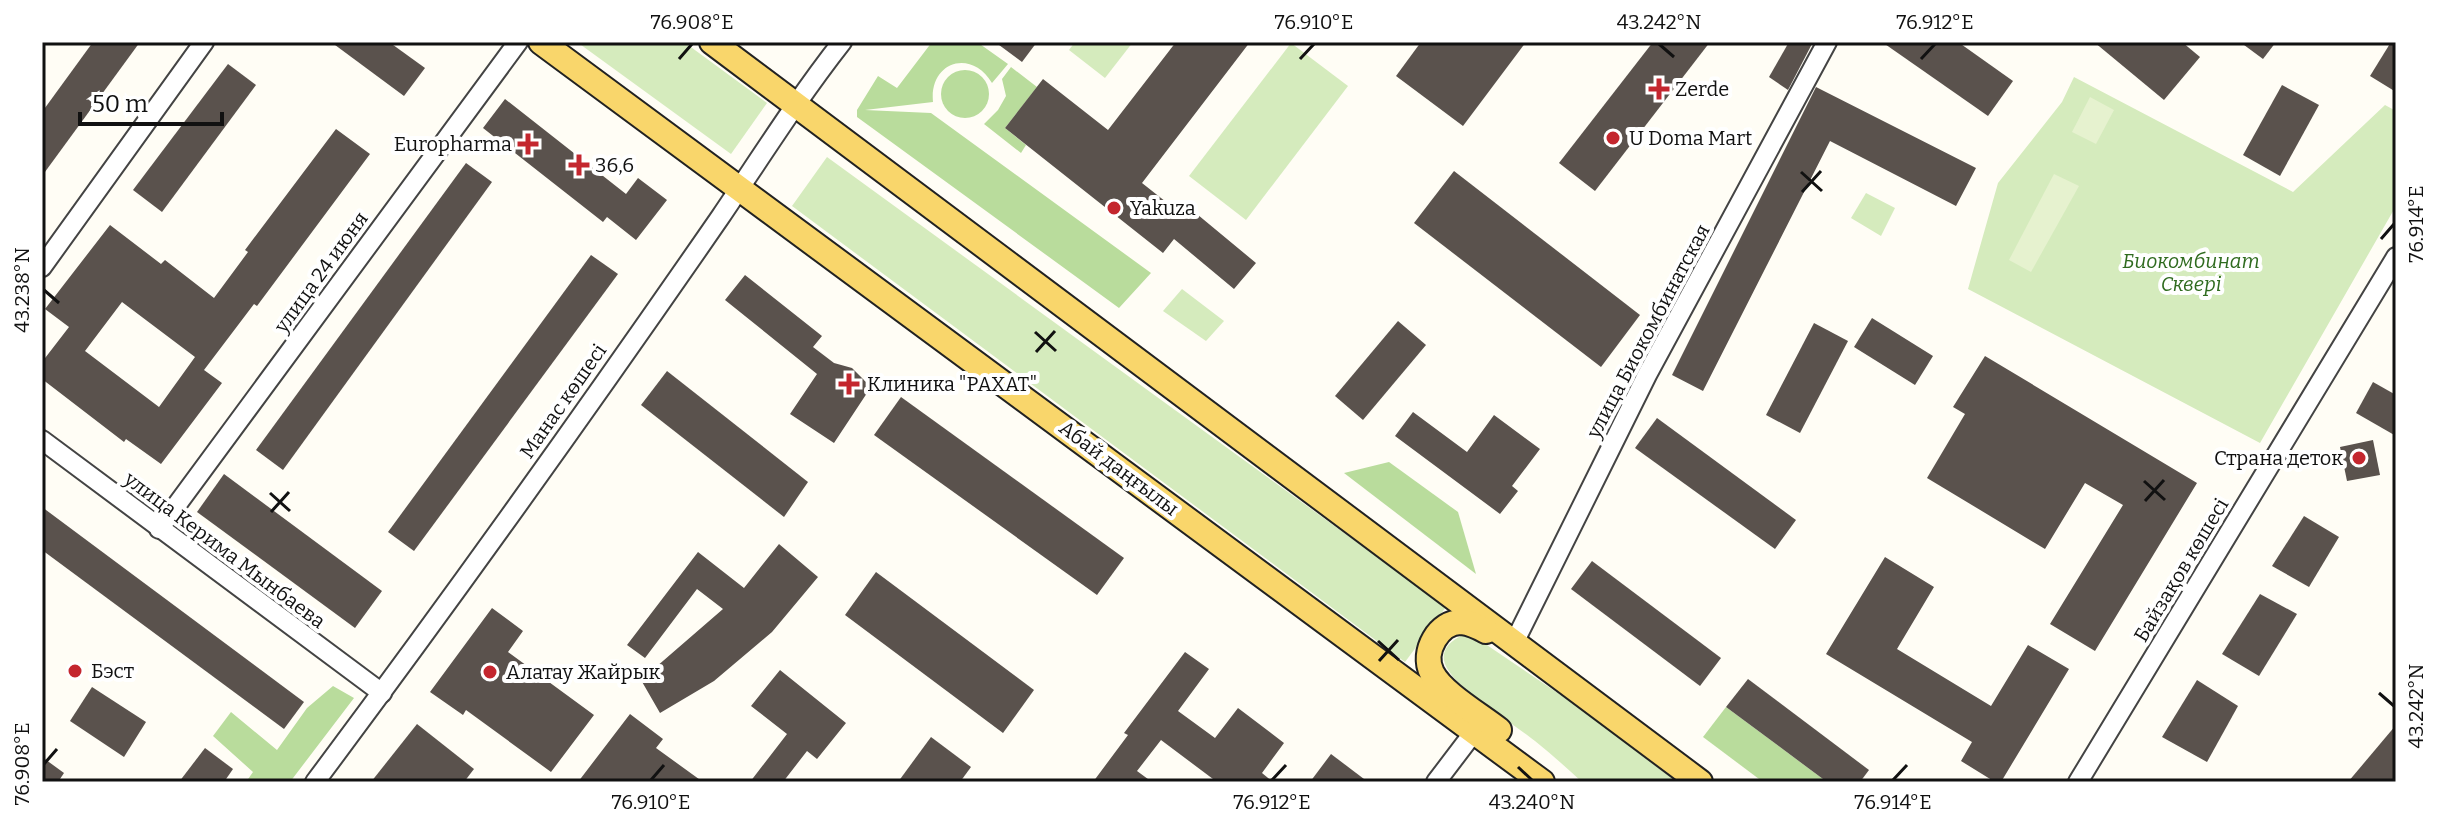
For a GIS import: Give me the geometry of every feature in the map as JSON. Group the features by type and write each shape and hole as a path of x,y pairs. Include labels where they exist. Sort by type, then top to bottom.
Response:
{"main road":[{"name":"Абай даңғылы","path":"541,42 1542,782"},
{"path":"712,42 1700,782"},
{"path":"1514,643 1463,622 1450,624 1432,644 1429,653 1432,673 1442,686 1531,755 1557,782"}],"street":[{"path":"42,267 204,42"},
{"name":"улица 24 июня","path":"159,529 518,42"},
{"name":"Манас көшесі","path":"315,782 382,693 740,187 795,103 842,42"},
{"name":"улица Биокомбинатская","path":"1514,643 1647,375 1827,42"},
{"name":"Байзақов көшесі","path":"2078,782 2396,257"},
{"name":"улица Керима Мынбаева","path":"46,451 159,529 382,693"},
{"path":"1436,782 1474,732"}],"green space":[{"path":"577,42 684,42 767,103 731,154"},
{"path":"932,42 977,42 1008,64 992,83 973,66 953,64 938,77 933,102 865,110 931,113 1151,273 1119,308 857,117 857,110 878,76 897,88"},
{"path":"1075,42 1133,42 1105,78 1069,50"},
{"path":"1291,43 1348,86 1246,220 1189,176"},
{"path":"1011,67 1037,87 1005,128 1026,145 1021,153 984,124 1006,96 1002,79"},
{"path":"965,70 982,77 989,94 982,111 965,118 948,111 941,94 948,77"},
{"name":"Биокомбинат Сквері","path":"2074,77 2293,192 2385,105 2396,111 2396,206 2260,443 1968,289 1998,183 2062,102"},
{"path":"2090,97 2114,110 2096,144 2072,132"},
{"path":"827,157 1446,607 1405,662 792,206"},
{"path":"2054,174 2079,186 2031,272 2009,260"},
{"path":"1866,193 1895,208 1881,236 1851,218"},
{"path":"1182,289 1224,321 1206,341 1163,311"},
{"path":"1389,462 1458,512 1476,574 1344,473"},
{"path":"1461,636 1475,637 1574,704 1677,782 1582,782 1535,741 1471,694 1450,673 1445,664 1445,651"},
{"path":"333,686 354,698 290,782 246,782 253,772 213,736 231,712 277,750 307,708"},
{"path":"1726,707 1827,782 1763,782 1703,737"}],"building":[{"path":"93,42 140,42 42,176 42,112"},
{"path":"331,42 389,42 425,68 404,96"},
{"path":"995,42 1037,42 1022,62"},
{"path":"1176,42 1250,42 1142,183 1180,213 1186,205 1256,263 1234,289 1174,239 1163,253 1005,128 1043,79 1108,130"},
{"path":"1421,42 1526,42 1463,126 1396,76"},
{"path":"1653,42 1710,42 1595,191 1559,163"},
{"path":"1789,42 1813,42 1788,90 1769,77"},
{"path":"1882,42 1958,42 2013,81 1988,116"},
{"path":"2094,42 2182,42 2200,57 2164,100"},
{"path":"2240,42 2276,42 2263,59"},
{"path":"2391,42 2396,42 2396,92 2370,76"},
{"path":"228,64 256,85 162,212 133,190"},
{"path":"2282,85 2319,105 2280,176 2243,155"},
{"path":"1816,87 1976,168 1956,206 1830,141 1703,391 1672,375"},
{"path":"505,99 626,194 638,178 667,200 636,240 607,217 603,222 483,128"},
{"path":"336,129 370,154 257,306 254,304 204,370 222,383 161,464 126,439 124,442 42,379 42,362 69,327 45,309 110,225 161,264 165,260 214,298 248,252 245,250","holes":["122,302 195,357 159,407 85,351"]},
{"path":"466,163 492,182 283,470 256,450"},
{"path":"1454,171 1640,315 1601,367 1414,223"},
{"path":"591,255 618,274 414,551 388,532"},
{"path":"745,275 822,336 813,347 834,363 852,368 871,387 834,443 790,414 817,374 725,300"},
{"path":"1872,318 1933,356 1915,385 1854,347"},
{"path":"1398,321 1426,345 1363,420 1335,396"},
{"path":"1814,323 1848,341 1800,433 1766,415"},
{"path":"1985,356 2197,483 2095,651 2050,624 2123,505 2085,483 2045,549 1927,478 1965,414 1953,407"},
{"path":"667,371 808,482 784,517 641,405"},
{"path":"2373,382 2396,395 2396,436 2356,413"},
{"path":"901,397 1124,558 1097,595 874,435"},
{"path":"1413,412 1467,452 1494,415 1540,449 1512,486 1518,491 1500,514 1395,436"},
{"path":"1657,418 1796,520 1775,549 1635,448"},
{"path":"2373,440 2380,475 2347,481 2340,447"},
{"path":"224,474 382,591 355,628 197,512"},
{"path":"42,507 304,702 284,729 42,550"},
{"path":"2304,516 2339,537 2309,587 2272,566"},
{"path":"779,544 818,577 772,632 714,681 660,713 641,680 723,609 697,589 645,658 627,645 698,552 744,588"},
{"path":"1885,557 1934,587 1897,649 1991,706 2028,645 2069,669 2001,782 1995,782 1961,761 1972,742 1826,654"},
{"path":"1592,561 1721,658 1700,686 1571,589"},
{"path":"876,572 1034,690 1003,733 845,615"},
{"path":"2260,594 2297,614 2259,676 2222,654"},
{"name":"Алатау Жайрык","path":"492,608 523,631 508,652 594,715 551,772 466,710 463,715 430,692"},
{"path":"1185,652 1209,669 1178,711 1215,738 1238,708 1284,743 1262,773 1273,782 1217,782 1161,740 1137,771 1152,782 1093,782 1128,735 1124,733"},
{"path":"780,670 846,723 817,759 807,751 783,782 750,782 787,734 751,706"},
{"path":"1748,679 1869,770 1860,782 1827,782 1726,707"},
{"path":"2197,680 2238,706 2207,762 2162,737"},
{"path":"92,687 146,722 124,757 70,721"},
{"path":"630,714 663,739 656,748 703,782 578,782"},
{"path":"417,724 474,769 464,782 371,782"},
{"path":"2396,725 2396,782 2348,782"},
{"path":"931,737 971,767 960,782 898,782"},
{"path":"205,748 233,769 224,782 179,782"},
{"path":"1331,754 1368,782 1310,782"},
{"path":"42,757 64,773 58,782 42,782"}],"place":[{"name":"Zerde","path":"1659,89"},
{"name":"U Doma Mart","path":"1613,138"},
{"name":"Europharma","path":"528,144"},
{"name":"36,6","path":"579,165"},
{"name":"Yakuza","path":"1114,208"},
{"name":"Клиника \"РАХАТ\"","path":"849,384"},
{"name":"Страна деток","path":"2359,458"},
{"name":"Бэст","path":"75,671"},
{"name":"Алатау Жайрык","path":"490,672"}]}
